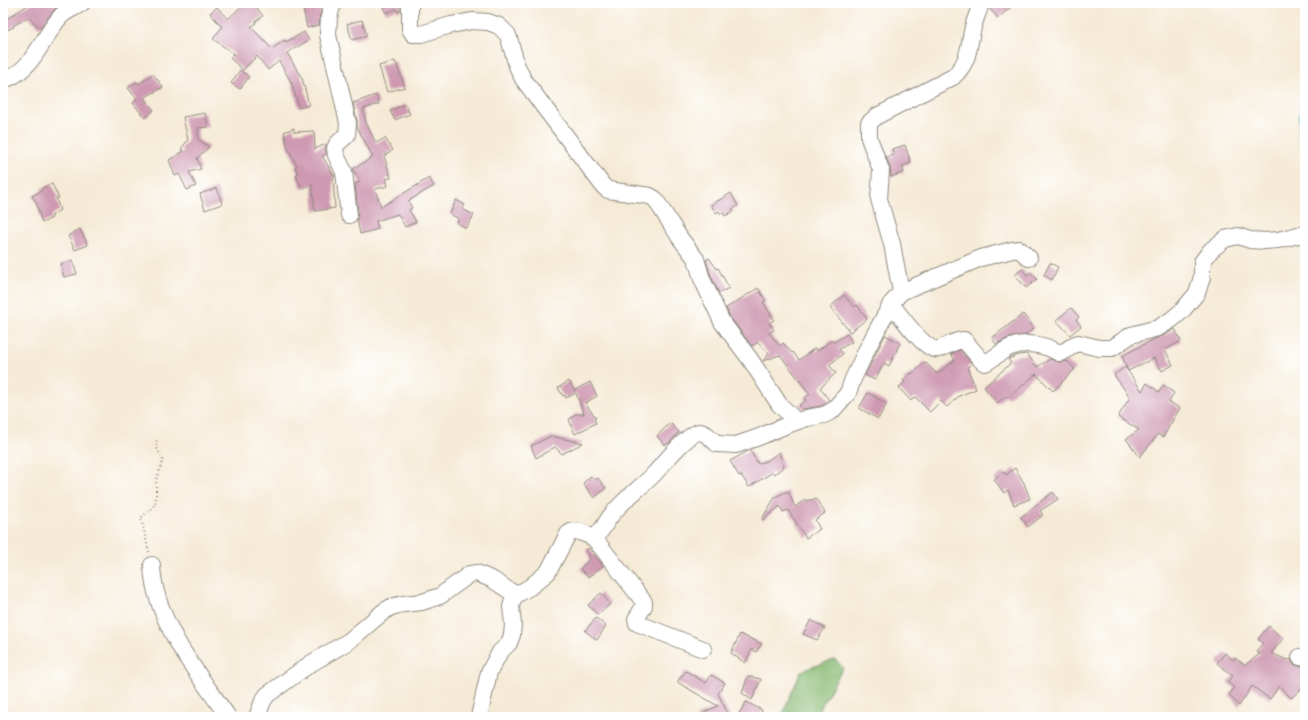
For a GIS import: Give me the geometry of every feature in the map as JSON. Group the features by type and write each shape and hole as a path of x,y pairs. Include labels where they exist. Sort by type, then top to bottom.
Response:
{"street":[{"path":"3,80 20,71 32,60 61,16 71,8 82,3"},
{"path":"333,3 329,17 328,35 348,123 347,135 337,144 335,151 344,172 349,215"},
{"path":"410,3 410,29 413,34 421,34 451,25 472,21 488,22 499,26 505,31 517,66 523,78 604,187 608,190 650,196 655,199 680,238 696,259 702,279 722,322 779,404 796,421"},
{"path":"981,3 973,27 966,60 961,69 953,77 877,116 869,124 869,138 881,170 879,199 892,244 896,298 921,340 933,349 937,350 958,340 964,340 985,363 1012,346 1027,344 1037,344 1053,349 1059,354 1064,353 1078,342 1099,348 1112,348 1131,335 1158,328 1182,311 1197,293 1202,276 1202,262 1211,250 1225,239 1238,236 1250,240 1265,241 1278,240 1298,235 1303,235 1305,237"},
{"path":"594,538 598,535 613,513 695,433 700,432 705,434 717,444 736,445 796,421 824,415 832,411 848,393 852,379 868,347 896,298 981,258 1019,249 1030,258"},
{"path":"479,717 489,672 500,652 509,643 512,635 513,624 511,607 513,599 516,595 530,587 548,572 571,531 576,531 594,538 644,602 644,606 636,619 638,623 703,649"},
{"path":"152,565 152,574 160,605 174,637 193,669 228,717"},
{"path":"257,717 263,700 268,695 310,664 349,640 376,617 392,607 422,602 440,596 462,578 470,574 477,573 493,580 516,595"}],"path":[{"path":"152,565 141,518 153,507 156,501 156,480 163,460 156,445 158,438"}],"green space":[{"path":"835,659 843,668 815,717 781,717 801,671"}],"building":[{"path":"31,3 63,3 54,10 40,28 28,17 13,26 14,27 3,32 3,21"},
{"path":"245,3 253,3 263,16 251,27 272,49 285,40 286,42 304,32 309,40 287,53 302,78 309,105 299,108 292,84 279,61 268,70 257,56 243,70 230,58 234,54 213,39 222,27 210,13 217,7 228,19"},
{"path":"314,3 323,3 319,25 307,28 303,8 315,5"},
{"path":"381,3 400,3 400,11 398,12 396,9 386,13"},
{"path":"990,3 1016,3 998,18 989,8"},
{"path":"362,20 367,36 352,40 347,24"},
{"path":"395,61 405,87 387,92 379,66"},
{"path":"240,70 249,77 240,89 231,83"},
{"path":"153,74 163,87 144,98 154,110 145,118 133,103 137,99 128,88 137,82 139,84"},
{"path":"376,95 379,104 363,109 366,123 376,143 385,138 393,150 384,156 391,178 386,179 388,186 375,189 381,207 429,178 434,186 408,201 412,208 409,210 416,222 405,227 398,214 376,221 378,229 360,234 357,219 358,214 355,184 360,182 353,169 373,157 357,127 353,103"},
{"path":"405,104 410,114 395,120 390,111"},
{"path":"205,113 208,127 198,128 198,139 209,147 197,158 201,169 189,172 196,186 187,190 179,174 175,176 169,160 184,151 181,149 188,140 183,117"},
{"path":"294,128 294,132 314,131 315,149 326,144 326,154 322,156 335,177 333,178 335,208 315,211 312,184 302,189 296,175 298,174 295,167 297,166 288,148 284,132"},
{"path":"905,145 911,163 902,166 904,172 891,177 890,167 886,157 894,155 892,149"},
{"path":"52,184 59,198 56,198 60,210 52,215 52,218 42,223 36,202 32,196 41,191 42,188"},
{"path":"217,188 222,204 205,210 200,194"},
{"path":"731,193 738,206 732,209 734,211 725,216 723,212 721,214 719,211 716,213 711,205"},
{"path":"456,200 465,205 462,209 474,215 466,228 457,223 459,219 450,214"},
{"path":"80,229 88,245 75,250 68,236"},
{"path":"709,258 717,269 718,268 729,288 719,293 711,276 706,260"},
{"path":"72,260 77,274 64,277 61,264"},
{"path":"1050,263 1058,267 1052,280 1044,275"},
{"path":"1022,269 1027,275 1030,272 1037,279 1026,288 1015,275"},
{"path":"758,288 766,301 763,302 774,320 769,323 774,330 769,333 780,346 783,343 799,360 815,348 817,351 832,340 834,342 847,334 852,342 839,349 843,354 829,365 836,373 820,388 829,400 821,406 803,409 799,405 806,400 804,398 810,394 780,355 763,361 769,354 758,342 752,346 730,317 726,308"},
{"path":"844,295 854,307 857,305 867,319 850,332 830,307"},
{"path":"1071,308 1079,317 1076,320 1081,326 1070,335 1056,320"},
{"path":"1023,314 1034,328 1025,335 1008,338 996,344 992,338"},
{"path":"1175,329 1181,341 1165,350 1173,365 1162,371 1154,358 1128,371 1122,356"},
{"path":"885,335 900,343 889,366 884,363 875,380 865,375"},
{"path":"960,350 972,364 967,367 976,389 959,396 947,407 941,401 930,412 915,397 911,401 899,388 905,382 903,380 925,362 937,374 955,360 951,354"},
{"path":"1027,354 1037,367 1050,359 1060,362 1067,361 1075,369 1053,391 1036,374 1008,398 1006,396 997,403 984,387 1011,363 1008,359"},
{"path":"1125,367 1142,391 1147,383 1159,392 1164,385 1174,393 1169,402 1180,408 1163,437 1158,434 1140,457 1126,439 1139,430 1118,417 1130,397 1114,375"},
{"path":"569,381 575,391 590,382 597,396 585,403 596,418 594,419 596,423 575,434 569,420 575,414 584,414 576,393 566,398 558,388"},
{"path":"868,393 887,404 878,419 859,408"},
{"path":"670,423 679,432 668,444 667,443 665,445 657,436"},
{"path":"551,436 583,443 562,454 555,447 536,458 531,446"},
{"path":"750,450 758,464 768,460 779,452 784,467 749,487 741,475 739,476 730,461"},
{"path":"1015,468 1024,483 1030,499 1014,505 1008,490 1004,493 994,479 1004,472 1006,475"},
{"path":"591,476 595,480 598,478 606,488 594,498 583,483"},
{"path":"788,491 795,507 803,501 816,499 825,513 815,520 820,529 806,538 788,510 783,512 780,506 763,520 762,519 775,497"},
{"path":"1053,492 1058,499 1040,511 1043,515 1028,527 1021,517"},
{"path":"589,548 603,566 588,577 580,569 590,559 586,550"},
{"path":"601,593 610,604 598,615 588,605"},
{"path":"596,618 606,626 597,640 585,631"},
{"path":"811,620 825,628 817,640 803,634"},
{"path":"1269,626 1283,639 1271,653 1287,660 1291,659 1293,664 1305,667 1305,686 1291,698 1279,686 1270,699 1252,686 1239,706 1229,695 1234,688 1227,682 1233,676 1217,663 1225,653 1233,660 1235,658 1245,665 1260,654 1256,651 1263,643 1258,639"},
{"path":"740,634 762,644 756,652 752,649 745,663 731,653"},
{"path":"686,671 706,683 711,675 725,683 718,694 730,717 694,717 718,706 677,682"},
{"path":"748,676 761,679 752,700 742,693"},
{"path":"746,702 762,710 760,717 737,717"}],"waterway":[{"path":"1305,94 1300,116 1301,138 1305,154"}]}
